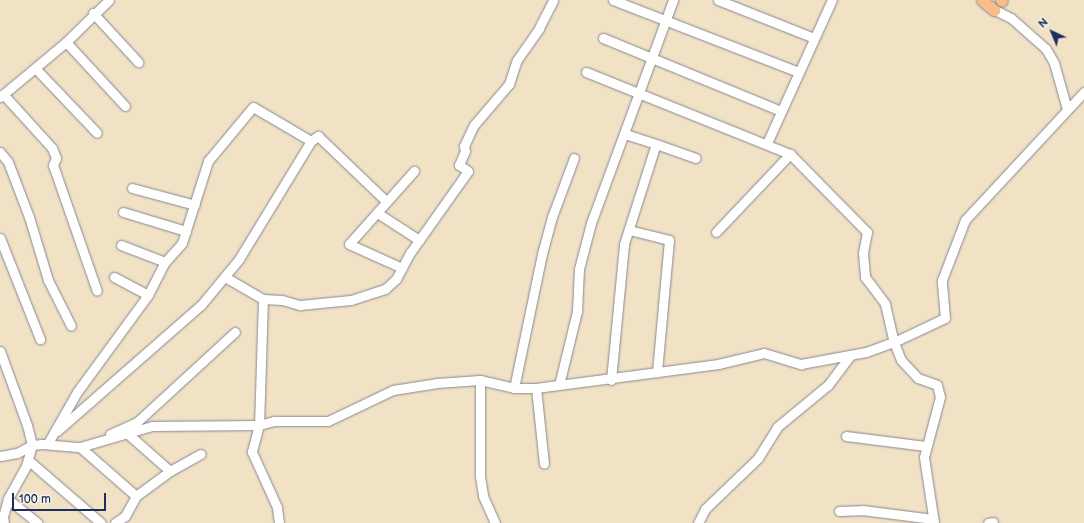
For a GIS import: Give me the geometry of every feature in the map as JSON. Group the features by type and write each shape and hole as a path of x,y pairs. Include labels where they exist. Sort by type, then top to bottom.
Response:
{"main road":[{"path":"982,0 994,10"}],"street":[{"path":"97,291 53,165 56,158 52,148 2,96 36,69 109,0"},
{"path":"225,277 263,299 282,300 300,305 351,300 385,288 396,279 419,240 468,171 459,165 465,151 464,146 474,125 509,84 517,60 539,28 554,0"},
{"path":"613,0 798,72"},
{"path":"559,385 577,311 579,269 591,224 626,134 673,0"},
{"path":"718,0 814,38"},
{"path":"767,143 832,0"},
{"path":"977,0 1011,18 1046,49 1054,63 1067,109"},
{"path":"93,14 138,62"},
{"path":"603,38 781,111"},
{"path":"66,42 125,106"},
{"path":"36,69 97,134"},
{"path":"586,72 639,96 767,143 790,154 867,232 864,253 865,277 885,304 894,342 901,360 918,378 937,386 940,397 932,430 925,446 924,457 933,521 862,510 839,511"},
{"path":"52,438 73,443 88,441 140,426 259,425 274,421 328,421 393,390 437,383 480,380 514,388 536,388 611,380 718,364 764,353 801,364 850,356 894,342 944,318 942,280 964,220 1084,92"},
{"path":"52,438 78,392 148,295 165,262 182,243 208,161 253,107 311,141"},
{"path":"626,134 696,158"},
{"path":"0,456 17,453 32,445 52,438 201,305 239,259 311,141 318,136 387,202"},
{"path":"611,380 624,244 656,144"},
{"path":"0,152 8,162 29,217 48,280 71,326"},
{"path":"716,232 790,154"},
{"path":"514,388 542,254 552,217 574,158"},
{"path":"402,268 349,244 378,214 414,172"},
{"path":"132,188 195,205"},
{"path":"123,212 186,232"},
{"path":"378,214 419,240"},
{"path":"629,230 669,240 657,372"},
{"path":"0,238 40,338"},
{"path":"122,245 165,262"},
{"path":"114,277 148,295"},
{"path":"263,299 259,425 252,452 277,507 279,523"},
{"path":"80,447 128,434 140,426 235,332"},
{"path":"0,352 27,425 32,445 28,460 8,499 2,517 4,523"},
{"path":"698,523 706,509 758,458 777,426 828,385 850,356"},
{"path":"480,380 480,476 483,496 495,523"},
{"path":"536,388 544,464"},
{"path":"128,434 170,471"},
{"path":"846,436 925,446"},
{"path":"52,438 80,447 136,496"},
{"path":"115,523 125,516 136,496 170,471 201,454"},
{"path":"28,460 101,523"},
{"path":"8,499 38,523"}]}
